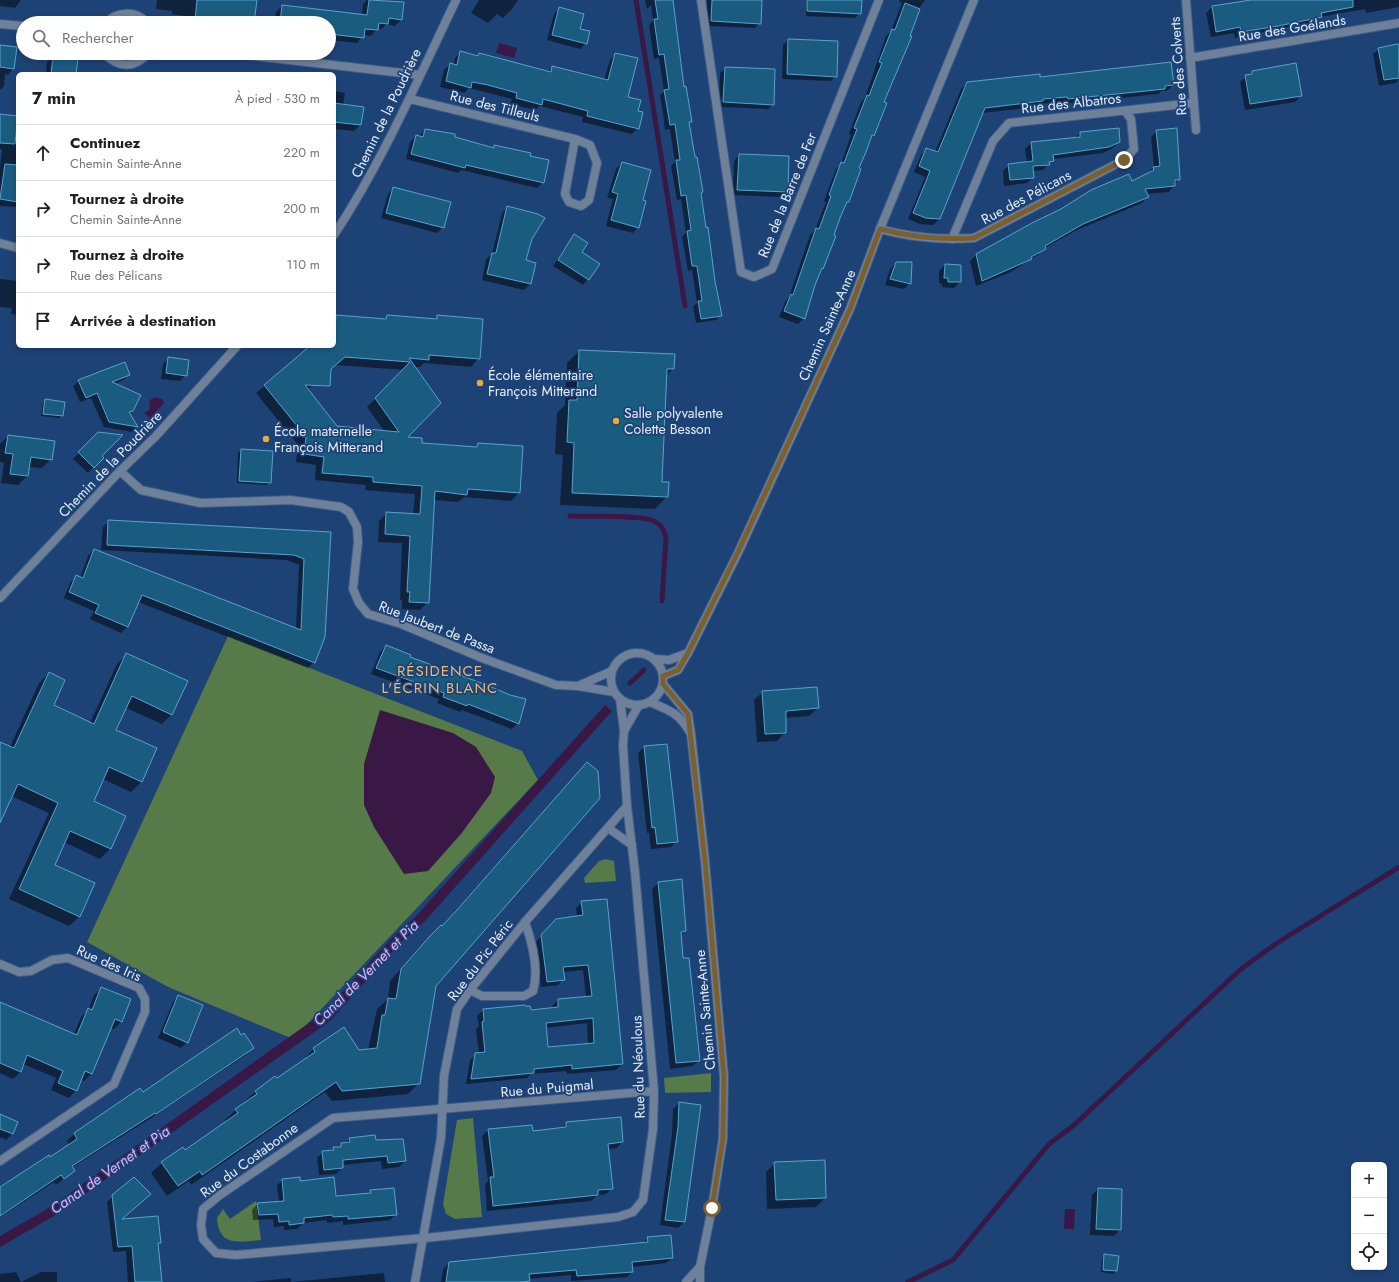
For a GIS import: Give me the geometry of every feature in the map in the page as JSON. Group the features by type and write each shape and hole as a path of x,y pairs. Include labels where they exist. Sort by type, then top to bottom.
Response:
{"street":[{"name":"Chemin de la Poudrière","path":"336,232 358,199 410,99 456,0"},
{"name":"Rue de la Barre de Fer","path":"701,0 741,272 754,277 772,269 879,0"},
{"name":"Chemin Sainte-Anne","path":"700,1282 700,1267 712,1208 723,1138 724,1077 705,861 688,714 663,680 678,670 688,653 738,552 850,309 880,229 974,0"},
{"name":"Rue des Colverts","path":"1186,0 1196,130"},
{"path":"114,16 130,13 138,16"},
{"name":"Rue des Goélands","path":"1190,58 1399,23"},
{"path":"0,24 16,25"},
{"path":"110,60 118,64 127,65 136,64 142,60"},
{"path":"289,60 420,75"},
{"name":"Rue des Tilleuls","path":"410,99 575,140 590,145 597,163 589,200 581,206 569,202 566,194 575,140"},
{"name":"Rue des Albatros","path":"952,239 992,141 1009,123 1194,103"},
{"name":"Rue des Pélicans","path":"880,229 903,235 952,239 974,238 1124,160 1134,148 1131,119 1124,111"},
{"path":"0,244 16,248"},
{"name":"Chemin de la Poudrière","path":"0,598 120,471 156,436 236,348"},
{"name":"Rue Jaubert de Passa","path":"120,471 141,490 200,503 226,504 262,500 291,500 341,507 349,512 358,527 358,542 353,589 359,603 368,614 401,624 482,658 556,685 578,686 614,692"},
{"path":"654,659 660,667 663,680 658,694 650,702 639,705 629,704 620,699 614,692 611,682 612,671 623,657 639,653 654,659 670,660 688,653"},
{"name":"Rue Jaubert de Passa","path":"578,686 612,671"},
{"name":"Rue du Néoulous","path":"423,1238 618,1217 633,1212 642,1200 653,1129 654,1091 652,1043 627,806 623,746 624,731 620,699"},
{"name":"Chemin Sainte-Anne","path":"650,702 666,709 682,719 691,734"},
{"name":"Rue du Néoulous","path":"624,731 639,705"},
{"name":"Rue du Pic Péric","path":"416,1282 441,1138 444,1076 457,1009 470,990 525,922 627,806"},
{"path":"608,828 632,845"},
{"path":"470,990 482,996 524,996 533,991 536,982 530,938 525,922"},
{"name":"Rue des Iris","path":"0,964 19,972 31,971 52,960 68,958 139,988 145,999 145,1012 114,1084 0,1161"},
{"name":"Rue du Puigmal","path":"442,1110 654,1091"},
{"name":"Rue du Costabonne","path":"423,1238 236,1255 216,1253 203,1239 203,1209 220,1194 333,1118 442,1110"},
{"path":"686,1282 700,1267"}],"green space":[{"path":"228,636 522,751 538,780 293,1039 168,987 87,942"},
{"path":"606,859 614,861 616,881 585,883 584,878 599,861"},
{"path":"711,1073 711,1092 665,1093 664,1078"},
{"path":"473,1118 482,1217 455,1219 446,1214 443,1204 457,1120"},
{"path":"256,1201 261,1240 237,1242 231,1241 221,1234 217,1218 223,1209 230,1219"}],"water":[{"path":"499,43 517,48 514,58 496,53"},
{"path":"155,397 162,399 164,403 150,418 144,413 149,410 150,400"},
{"name":"Canal de Vernet et Pia","path":"605,705 612,711 425,921 398,945 330,1021 54,1216 0,1247 0,1236 49,1208 323,1013 392,938 418,914"},
{"path":"380,710 453,733 476,747 495,777 491,793 461,834 428,871 404,874 374,827 364,805 364,764"},
{"path":"1065,1209 1075,1209 1074,1229 1064,1229"}],"building":[{"path":"197,0 257,0 255,16 195,16"},
{"path":"369,0 404,2 402,20 389,18 388,24 379,23 378,30 365,29 364,38 336,35 336,16 281,16 282,5 367,15"},
{"path":"655,0 673,0 684,87 686,86 692,122 689,122 703,192 701,193 706,228 708,227 715,281 722,316 701,319 698,301 702,301 697,266 692,266 687,231 691,230 686,195 681,196 676,160 680,160 675,124 670,125 664,90 669,89 664,54 659,55 654,19 658,19"},
{"path":"712,0 762,0 761,24 711,21"},
{"path":"807,0 862,0 861,14 807,11"},
{"path":"1251,0 1353,0 1353,7 1321,13 1322,17 1278,26 1241,32 1240,27 1216,32 1212,6"},
{"path":"905,3 920,9 910,36 912,36 884,102 887,103 859,168 861,169 849,202 847,202 840,218 834,235 836,236 815,285 805,319 784,311 791,294 793,295 816,228 819,229 841,162 844,163 857,129 854,128 882,63 879,62 892,29 895,30"},
{"path":"559,7 584,14 580,29 590,31 587,44 552,35"},
{"path":"788,39 838,41 837,77 787,74"},
{"path":"1397,44 1399,45 1399,78 1384,80 1378,48"},
{"path":"0,45 16,47 14,69 0,67"},
{"path":"460,51 478,56 479,53 551,72 552,66 608,80 615,53 638,58 628,97 641,100 638,111 643,112 639,129 587,116 588,111 543,99 542,105 516,98 517,93 488,85 472,82 471,88 446,81 450,63 457,65"},
{"path":"52,60 78,60 76,72 51,72"},
{"path":"1171,62 1174,85 1165,86 1165,89 1068,99 1067,97 1043,99 1043,101 985,108 940,219 926,218 913,213 930,171 919,166 926,148 938,152 967,82 1040,74 1040,77"},
{"path":"1296,63 1302,96 1250,104 1245,75 1252,74 1252,71"},
{"path":"725,67 775,69 774,105 723,102"},
{"path":"336,103 364,107 361,125 336,122"},
{"path":"0,114 16,116 15,144 0,143"},
{"path":"1119,128 1120,142 1109,147 1053,155 1054,161 1049,162 1050,165 1033,166 1034,178 1010,180 1008,164 1033,161 1031,142 1080,137 1080,132"},
{"path":"1177,128 1180,180 1175,180 1175,186 1145,189 1149,197 1083,224 1045,246 1046,249 1031,257 1032,259 982,281 976,254 1061,209 1091,190 1129,174 1132,181 1154,170 1153,167 1160,166 1156,130"},
{"path":"425,129 455,134 455,137 494,148 494,145 531,153 530,156 549,160 544,183 466,165 465,168 411,154 416,135 423,137"},
{"path":"739,154 789,156 788,192 737,190"},
{"path":"622,162 651,170 643,200 646,201 639,228 611,220 618,194 612,192"},
{"path":"5,164 16,165 16,202 0,199"},
{"path":"393,187 451,202 444,228 386,213"},
{"path":"507,206 538,214 545,218 532,239 526,260 536,263 531,284 487,274 492,253 496,253"},
{"path":"574,234 588,243 582,252 600,264 589,280 558,260"},
{"path":"896,262 912,262 911,284 890,279"},
{"path":"945,264 961,265 961,282 948,282 948,278 944,278"},
{"path":"336,315 386,319 387,315 437,319 437,315 483,319 480,359 429,355 429,360 409,358 441,403 408,437 422,438 422,443 477,447 478,443 523,446 520,493 468,489 467,495 435,491 429,603 409,602 410,592 407,592 410,536 385,534 386,512 420,514 422,486 373,482 373,477 322,473 324,457 304,454 306,437 264,385 308,348 336,348","holes":["345,357 410,362 375,398 399,432 337,426 305,385 330,386 331,369"]},
{"name":"Salle polyvalente Colette Besson","path":"579,350 675,354 674,369 667,369 662,482 669,482 668,497 572,493 574,443 567,442 569,400 577,400"},
{"path":"168,357 189,360 187,376 166,373"},
{"path":"125,362 130,375 112,382 141,395 133,411 129,412 138,427 109,422 97,393 86,398 78,380"},
{"path":"45,399 65,402 63,416 43,414"},
{"path":"98,432 123,435 102,456 104,458 94,468 78,452"},
{"path":"8,435 55,441 52,460 31,457 28,476 10,474 13,454 5,453"},
{"path":"241,449 273,451 271,483 239,481"},
{"path":"108,520 331,532 325,637 315,663 142,595 128,627 95,613 99,605 69,592 76,575 83,578 94,549 301,630 304,559 294,555 107,545"},
{"path":"386,645 411,655 410,657 510,695 526,699 519,724 468,704 467,706 443,697 444,693 376,668"},
{"path":"126,653 188,681 172,715 132,696 116,730 157,748 142,782 109,767 94,801 126,816 111,849 70,831 55,865 95,883 80,917 19,889 58,803 18,784 0,823 0,742 14,748 49,672 65,680 54,705 94,724"},
{"path":"817,687 819,708 786,711 786,733 765,734 762,691"},
{"path":"667,744 678,842 657,844 655,827 652,828 644,746"},
{"path":"587,762 598,771 600,798 436,986 420,1084 342,1091 336,1082 202,1175 200,1171 178,1186 161,1162 183,1147 185,1150 238,1113 235,1109 257,1094 255,1091 275,1076 277,1078 315,1052 313,1048 344,1027 359,1050 377,1048 382,1015 385,1015 388,998 396,999 401,969 430,936 457,910"},
{"path":"682,879 686,931 681,932 683,958 689,958 700,1061 676,1063 658,882"},
{"path":"607,899 623,1064 572,1069 572,1065 534,1069 534,1073 471,1079 475,1053 485,1052 482,1022 484,1021 483,1009 525,1005 530,1006 531,1010 558,1007 558,999 592,996 588,965 563,967 565,980 547,982 541,935 556,919 583,915 581,901","holes":["593,1018 594,1043 548,1047 546,1023"]},
{"path":"101,987 131,999 122,1022 115,1019 92,1074 85,1071 77,1091 58,1083 63,1071 27,1055 21,1072 0,1063 0,1002 77,1035 88,1008 92,1010"},
{"path":"178,995 203,1005 188,1043 163,1032"},
{"path":"237,1028 241,1035 244,1033 254,1048 156,1114 155,1113 72,1166 75,1171 64,1179 61,1175 0,1216 0,1187 49,1155 50,1157 77,1139 74,1133 140,1088 143,1092"},
{"path":"679,1102 701,1105 685,1222 665,1220 678,1127"},
{"path":"0,1114 18,1122 13,1134 0,1129"},
{"path":"621,1117 623,1142 608,1144 613,1189 598,1190 598,1195 493,1206 490,1177 494,1177 488,1129 532,1125 533,1131 566,1127 566,1122"},
{"path":"375,1135 376,1140 403,1139 406,1161 388,1163 387,1156 343,1160 343,1168 324,1170 322,1151 334,1150 333,1147 341,1147 341,1143 350,1142 349,1138"},
{"path":"825,1160 826,1198 776,1200 774,1162"},
{"path":"134,1177 151,1194 122,1219 158,1216 161,1243 158,1243 162,1282 135,1282 132,1246 118,1247 112,1195"},
{"path":"300,1177 300,1181 334,1177 336,1196 371,1193 370,1190 394,1188 397,1215 348,1219 348,1216 333,1217 332,1215 304,1218 304,1223 289,1225 289,1221 279,1222 278,1214 259,1215 257,1203 284,1201 282,1179"},
{"path":"1098,1188 1122,1189 1121,1230 1096,1229"},
{"path":"671,1235 673,1258 632,1262 633,1272 577,1276 576,1270 529,1274 530,1281 520,1282 446,1282 449,1262 648,1242 647,1237"},
{"path":"1104,1254 1119,1256 1117,1271 1103,1270"}],"waterway":[{"path":"636,0 685,306"},
{"path":"570,516 638,517 654,521 659,524 666,538 662,601"},
{"path":"630,683 644,670"},
{"path":"908,1282 953,1260 1049,1144 1073,1126 1241,969 1277,943 1399,867"}],"place":[{"name":"École élémentaire François Mitterand","path":"480,383"},
{"name":"Salle polyvalente Colette Besson","path":"616,421"},
{"name":"École maternelle François Mitterand","path":"266,439"}],"district":[{"name":"RÉSIDENCE L'ÉCRIN BLANC","path":"440,680"}],"route":[{"path":"712,1208 723,1138 724,1077 705,861 688,714 663,684 663,676 678,670 688,653 738,552 850,309 880,229 903,235 952,239 974,238 1124,160"}]}
